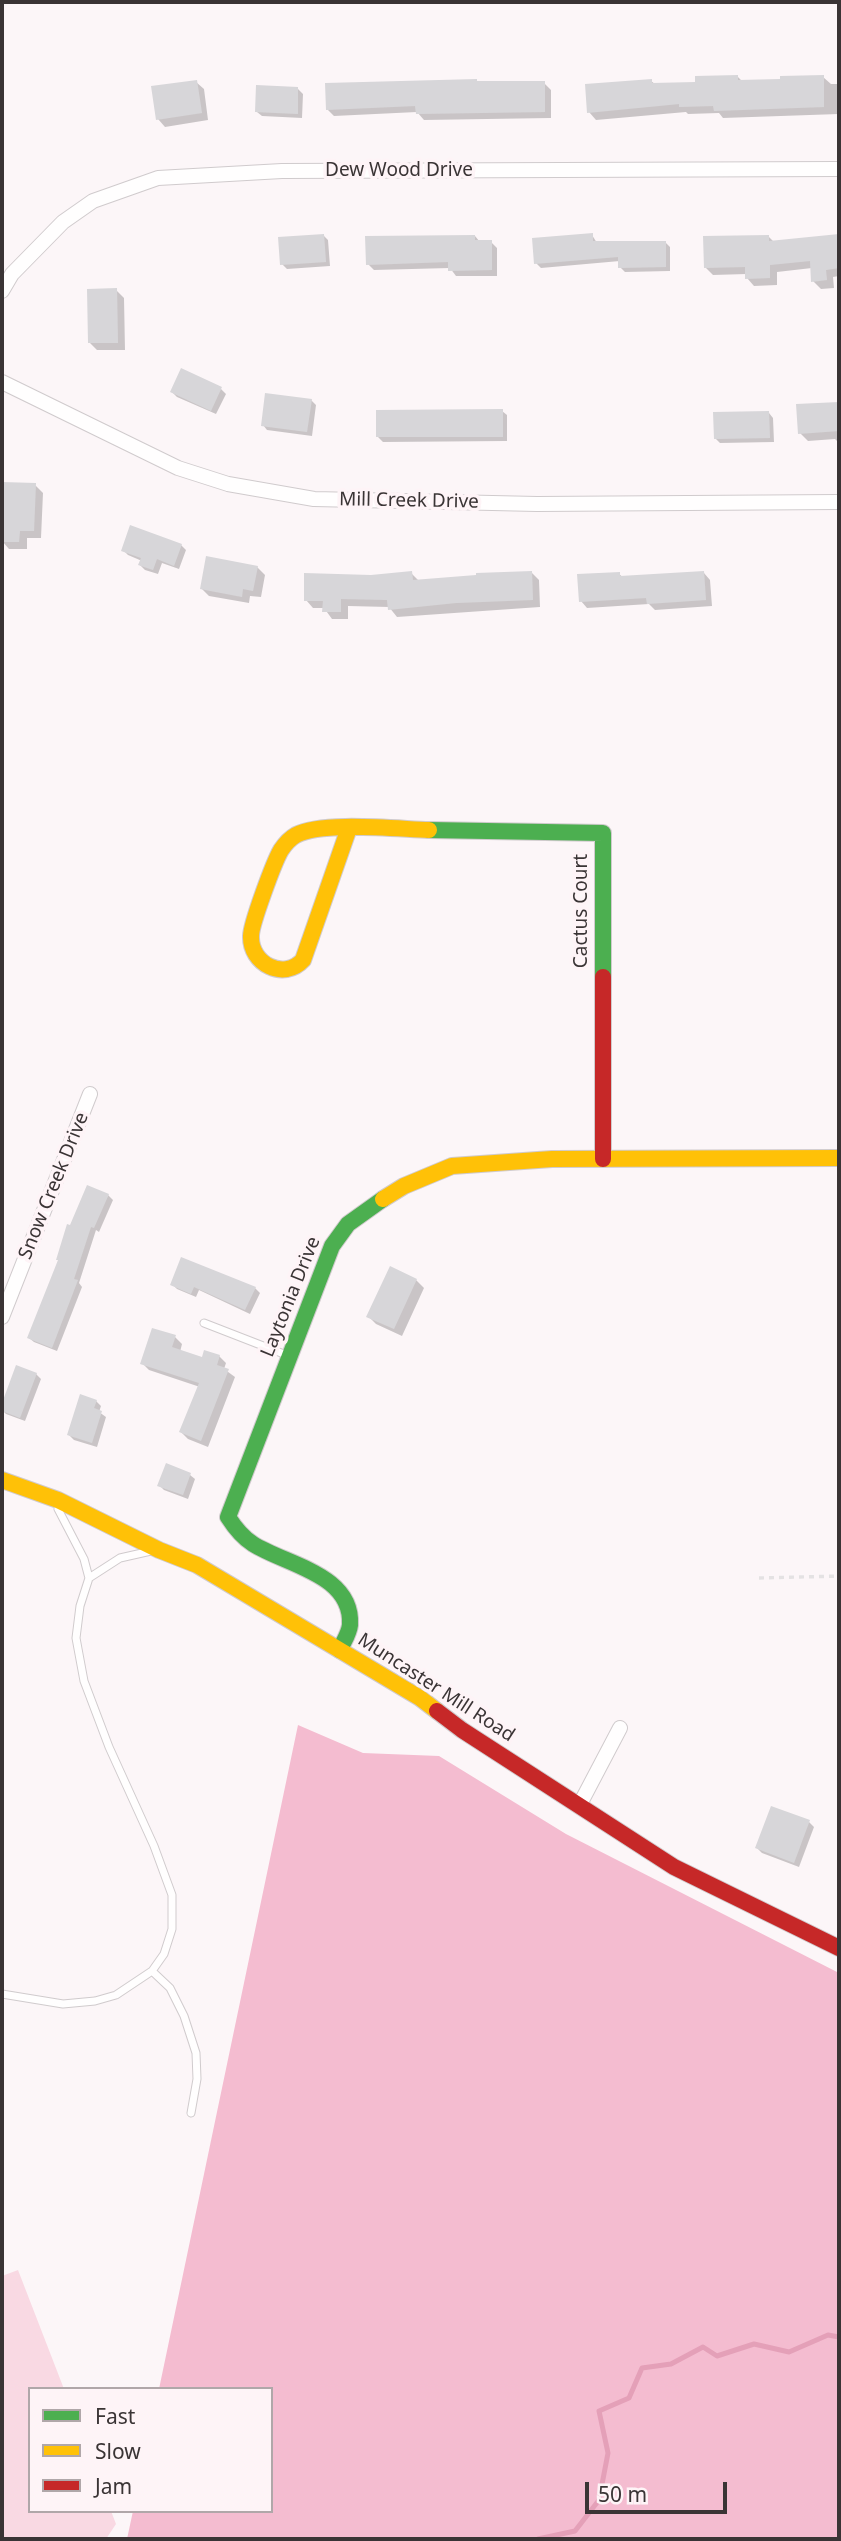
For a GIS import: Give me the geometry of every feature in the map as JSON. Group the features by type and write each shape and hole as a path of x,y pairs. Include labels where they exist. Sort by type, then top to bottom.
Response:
{"street":[{"name":"Dew Wood Drive","path":"2,292 12,274 63,222 93,201 158,178 282,171 839,169"},
{"name":"Mill Creek Drive","path":"2,382 178,467 228,484 314,499 537,504 839,502"},
{"name":"Cactus Court","path":"349,828 302,963 286,971 272,968 256,957 250,938 280,849 298,832 316,828 349,828 603,833 603,1159"},
{"name":"Snow Creek Drive","path":"2,1317 90,1094"},
{"name":"Laytonia Drive","path":"340,1650 350,1626 349,1606 340,1590 325,1579 244,1538 231,1528 228,1517 332,1246 348,1224 404,1186 452,1166 552,1159 839,1158"},
{"name":"Muncaster Mill Road","path":"2,1480 48,1496 159,1550 197,1565 420,1698 462,1730 674,1867 839,1948"},
{"path":"579,1806 620,1728"}],"lane":[{"path":"204,1323 289,1356"},
{"path":"2,1994 63,2004 96,2001 116,1995 152,1971 164,1954 172,1929 172,1895 154,1846 108,1747 84,1681 76,1638 80,1606 89,1578 84,1559 64,1516 48,1496"},
{"path":"89,1578 120,1558 159,1550"},
{"path":"152,1971 170,1988 184,2016 196,2053 197,2079 191,2113"}],"path":[{"path":"759,1578 839,1576"}],"shaded area":[{"path":"298,1725 363,1753 439,1756 566,1834 839,1973 839,2539 127,2539 133,2513 273,2513 273,2387 159,2387"},
{"path":"18,2270 63,2387 28,2387 28,2513 112,2513 116,2524 106,2539 2,2539 2,2276"}],"building":[{"path":"738,75 738,80 824,75 824,107 714,111 713,106 679,107 679,104 587,113 585,84 652,79 652,83 695,82 695,76"},
{"path":"477,79 545,81 545,112 416,114 415,106 326,110 325,83"},
{"path":"197,80 202,113 156,120 151,86"},
{"path":"256,85 298,87 298,114 255,112"},
{"path":"593,233 593,241 666,241 666,267 618,268 618,257 534,264 532,238"},
{"path":"324,234 326,262 280,265 278,237"},
{"path":"839,234 839,268 826,270 827,280 811,282 810,261 770,265 770,278 745,279 745,267 704,268 703,236 769,235 769,241"},
{"path":"475,235 475,240 492,240 492,270 448,271 448,262 366,265 365,236"},
{"path":"117,288 118,343 88,343 87,289"},
{"path":"181,368 222,387 211,411 170,392"},
{"path":"265,393 312,399 307,432 261,426"},
{"path":"839,402 839,431 798,434 796,404"},
{"path":"503,409 503,437 376,437 376,410"},
{"path":"769,411 770,438 714,439 713,412"},
{"path":"2,482 36,483 34,531 20,531 19,542 2,542"},
{"path":"130,525 182,544 174,566 157,559 153,570 138,565 141,558 121,551"},
{"path":"206,556 258,566 253,591 243,589 242,597 200,589"},
{"path":"412,571 413,580 476,573 532,571 533,600 456,603 388,610 387,600 341,599 341,612 322,612 323,601 304,601 304,573 371,575"},
{"path":"704,571 706,600 647,604 646,598 579,602 577,574 620,572 620,576"},
{"path":"87,1185 109,1194 94,1228 91,1227 74,1279 78,1280 52,1348 27,1338 58,1260 67,1224 70,1225"},
{"path":"181,1257 256,1287 245,1310 194,1287 191,1294 170,1285"},
{"path":"390,1266 417,1279 394,1329 366,1317"},
{"path":"152,1328 176,1335 172,1347 202,1357 204,1350 220,1355 217,1365 229,1369 201,1441 179,1432 199,1383 140,1364"},
{"path":"16,1365 37,1373 20,1418 2,1411 2,1403"},
{"path":"80,1394 97,1400 94,1408 102,1411 92,1443 67,1435"},
{"path":"166,1463 191,1473 183,1495 157,1486"},
{"path":"771,1806 810,1820 794,1863 755,1848"}],"waterway":[{"path":"538,2539 575,2531 599,2500 608,2453 599,2411 629,2398 642,2368 671,2364 703,2347 717,2356 754,2344 789,2352 828,2335 839,2337"}],"traffic: fast":[{"path":"429,830 603,833 603,977"},
{"path":"340,1650 350,1625 348,1608 341,1594 315,1573 253,1544 239,1532 228,1517 332,1246 348,1224 383,1199"}],"traffic: slow":[{"path":"349,828 303,960 287,969 269,966 256,955 252,946 252,929 273,867 289,840 296,835 323,828 360,827 429,830"},
{"path":"383,1199 404,1186 452,1166 552,1159 839,1158"},
{"path":"2,1480 58,1500 159,1550 197,1565 420,1698 437,1711"}],"traffic: jam":[{"path":"603,977 603,1159"},
{"path":"437,1711 462,1730 674,1867 839,1948"}]}
